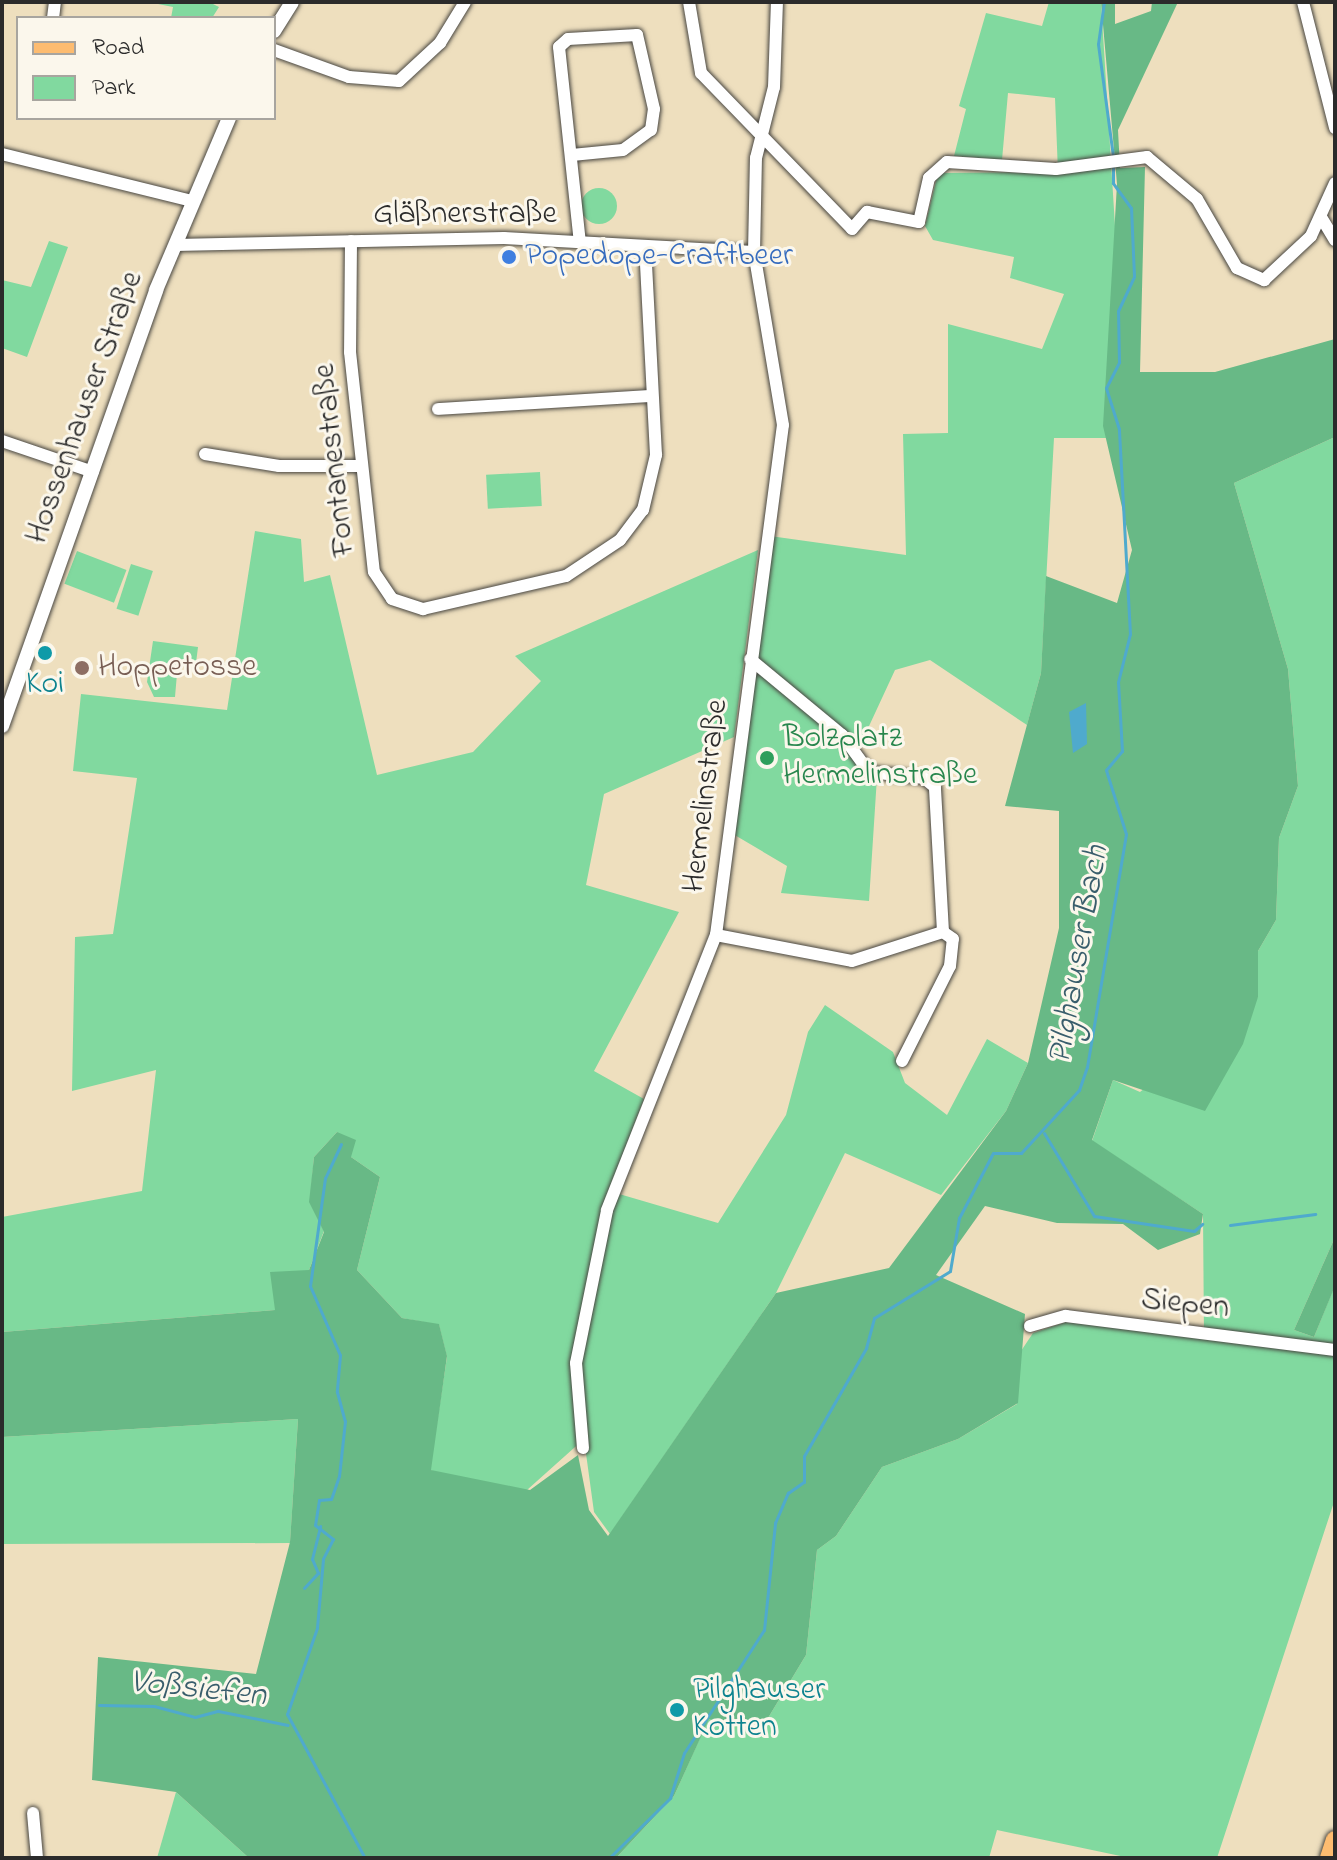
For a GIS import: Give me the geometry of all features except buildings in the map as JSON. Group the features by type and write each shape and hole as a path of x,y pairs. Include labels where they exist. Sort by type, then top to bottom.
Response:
{"main road":[{"path":"1329,1858 1335,1840"}],"street":[{"path":"276,28 292,2"},
{"path":"276,51 349,77 389,82 407,76 440,43 465,2"},
{"path":"689,2 701,73 852,229 867,212 919,222 929,178 940,163 1056,169 1114,158 1152,159 1166,168 1197,199 1225,254 1252,277 1264,280 1277,270 1321,217 1335,183"},
{"name":"Hermelinstraße","path":"583,1448 576,1363 607,1210 716,935 783,425 754,252 759,131 774,87 777,2"},
{"path":"1303,2 1335,128"},
{"path":"572,155 623,150 651,130 655,116 637,35 561,43 580,242"},
{"name":"Hossenhauser Straße","path":"2,726 175,245 228,120"},
{"path":"2,154 192,201"},
{"path":"1321,217 1335,240"},
{"name":"Gläßnerstraße","path":"175,245 351,241 580,242 754,252"},
{"name":"Fontanestraße","path":"351,241 360,466 374,572 392,599 423,609 566,576 634,524 656,455 645,246"},
{"path":"438,409 652,396"},
{"path":"2,441 93,472"},
{"path":"205,454 279,466 360,466"},
{"path":"750,659 842,735 869,772 924,778 935,787 943,932"},
{"path":"716,935 852,961 943,932"},
{"path":"902,1061 950,966 953,939 943,932"},
{"name":"Siepen","path":"1030,1326 1066,1316 1335,1350"},
{"path":"33,1813 37,1858"}],"green space":[{"path":"148,2 209,2 219,7 213,16 171,16 173,7"},
{"path":"1049,2 1101,2 1118,274 1107,438 1054,438 1041,673 1027,725 930,660 895,670 857,752 877,777 869,901 781,893 787,866 733,834 770,536 906,555 903,434 948,433 948,324 1042,349 1064,294 1010,278 1014,257 933,240 925,226 938,173 1058,172 1055,98 1008,93 1002,160 954,156 966,109 959,106 986,13 1042,26"},
{"path":"1101,2 1115,2 1115,24 1151,11 1152,2 1178,2 1118,130 1120,168 1145,167 1140,372 1215,372 1335,339 1335,437 1234,483 1288,669 1298,786 1279,838 1276,920 1258,951 1258,997 1243,1044 1205,1111 1113,1080 1092,1140 1203,1214 1200,1234 1158,1250 1123,1224 1057,1223 985,1206 936,1275 1025,1314 1018,1403 958,1439 882,1467 836,1536 817,1550 806,1655 768,1718 754,1730 709,1719 674,1796 616,1858 249,1858 176,1792 92,1780 98,1657 256,1674 290,1542 298,1419 2,1437 2,1332 275,1310 270,1272 309,1270 324,1232 309,1202 314,1157 337,1132 356,1140 351,1157 380,1177 357,1270 402,1318 439,1324 447,1356 431,1470 530,1490 578,1455 589,1510 608,1536 776,1293 889,1268 1006,1111 1028,1063 1059,928 1059,811 1005,806 1041,673 1046,576 1117,603 1132,550 1103,426 1117,184"},
{"path":"599,188 612,193 617,206 612,219 599,224 586,219 581,206 586,193"},
{"path":"49,241 68,247 27,357 2,348 2,280 31,287"},
{"path":"1335,437 1335,1237 1294,1330 1314,1337 1335,1285 1335,1499 1217,1858 1130,1858 997,1830 989,1858 616,1858 674,1796 709,1718 754,1730 768,1718 806,1655 817,1550 836,1536 882,1467 958,1439 1017,1404 1021,1351 1033,1333 1066,1322 1204,1338 1203,1214 1092,1141 1113,1080 1140,1092 1258,997 1258,951 1276,920 1279,838 1298,786 1288,669 1234,483"},
{"path":"540,472 542,506 488,509 486,475"},
{"path":"255,531 301,539 304,582 330,575 377,775 473,752 541,681 515,656 758,550 734,737 604,794 586,885 679,912 594,1071 644,1099 609,1191 718,1223 786,1115 808,1032 825,1005 893,1052 905,1083 947,1115 987,1039 1028,1063 1006,1111 941,1195 845,1153 776,1293 610,1534 594,1512 584,1439 527,1490 439,1476 430,1469 447,1357 439,1325 402,1318 357,1270 380,1177 351,1157 337,1132 314,1157 310,1202 324,1231 309,1270 275,1310 2,1332 2,1217 142,1191 156,1070 72,1091 75,937 113,934 137,778 73,771 81,694 227,710"},
{"path":"77,551 126,570 114,603 64,584"},
{"path":"131,564 153,571 138,616 116,609"},
{"path":"153,641 198,647 196,663 178,662 175,697 154,697 147,682"},
{"path":"1335,1237 1335,1286 1314,1337 1294,1330"},
{"path":"298,1419 290,1543 2,1544 2,1437"},
{"path":"176,1792 249,1858 157,1858"}],"water":[{"path":"1086,703 1087,744 1073,753 1069,712"}],"waterway":[{"path":"1104,2 1098,44 1113,156"},
{"name":"Pilghauser Bach","path":"609,1858 670,1798 684,1753 764,1630 775,1523 788,1493 804,1482 804,1456 866,1348 874,1318 950,1271 959,1218 993,1153 1021,1153 1079,1090 1087,1067 1126,834 1106,770 1122,751 1118,682 1130,634 1119,429 1106,388 1119,362 1118,311 1134,276 1131,208 1113,183 1113,164"},
{"path":"1044,1133 1094,1216 1194,1231 1202,1224"},
{"path":"341,1144 325,1178 310,1286 340,1355 337,1392 345,1421 339,1476 331,1499 319,1500 315,1525 333,1539 323,1559 317,1628 287,1714 365,1858"},
{"path":"1230,1225 1315,1214"},
{"path":"304,1588 318,1573 312,1559 320,1526"},
{"name":"Voßsiefen","path":"99,1705 154,1706 195,1717 218,1711 288,1725"}],"place":[{"name":"Popedope-Craftbeer","path":"509,257"},
{"name":"Koi","path":"45,653"},
{"name":"Hoppetosse","path":"82,668"},
{"name":"Bolzplatz Hermelinstraße","path":"767,758"},
{"name":"Pilghauser Kotten","path":"677,1710"}]}
